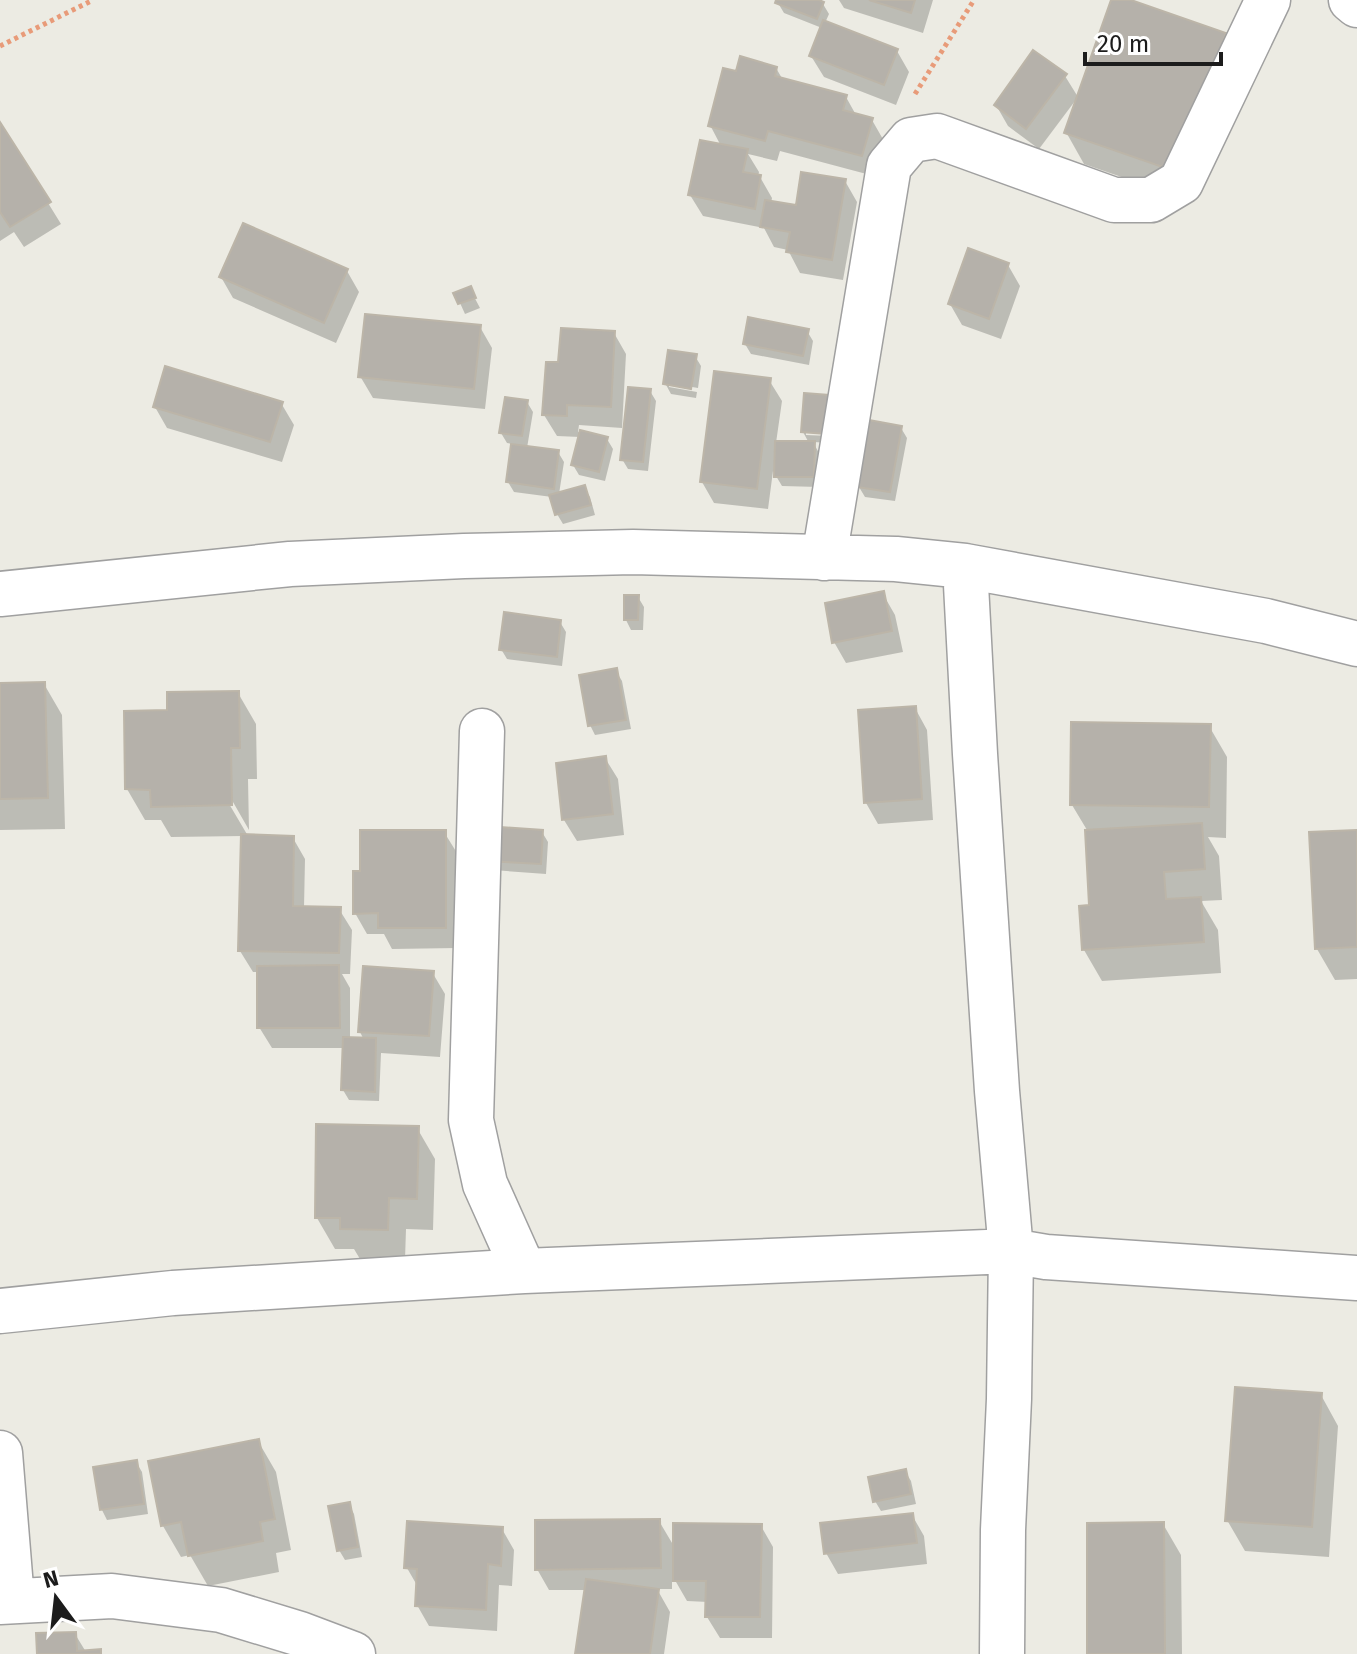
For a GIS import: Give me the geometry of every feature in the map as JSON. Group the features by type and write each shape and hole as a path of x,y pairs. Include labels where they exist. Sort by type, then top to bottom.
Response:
{"street":[{"path":"824,558 889,166 911,140 937,136 1114,200 1151,200 1181,182 1268,0"},
{"path":"1351,0 1357,5"},
{"path":"0,594 290,564 464,556 633,552 896,559 965,566 1266,621 1357,644"},
{"path":"965,566 997,1091 1011,1251 1002,1654"},
{"path":"482,731 471,1120 485,1184 524,1271"},
{"path":"0,1311 173,1293 524,1271 1011,1251 1046,1257 1357,1278"},
{"path":"0,1453 6,1601 112,1596 221,1610 353,1654"}],"path":[{"path":"0,46 93,0"},
{"path":"911,99 974,0"}],"building":[{"path":"776,0 824,2 817,19 775,3"},
{"path":"869,0 915,0 911,13"},
{"path":"1111,0 1131,0 1226,33 1177,172 1064,133"},
{"path":"823,20 898,49 884,85 809,56"},
{"path":"1033,50 1067,74 1026,129 994,105"},
{"path":"740,56 777,67 775,76 847,95 843,110 873,118 862,156 768,131 765,141 708,126 723,68 736,71"},
{"path":"0,122 51,202 10,227 0,212"},
{"path":"700,140 748,149 743,172 761,175 755,209 688,195"},
{"path":"801,172 846,179 832,260 786,252 790,232 760,227 765,200 796,205"},
{"path":"243,223 348,269 324,323 219,277"},
{"path":"968,248 1009,263 989,319 948,304"},
{"path":"471,286 476,298 458,304 453,293"},
{"path":"365,314 481,325 474,389 358,377"},
{"path":"748,317 809,329 803,356 743,344"},
{"path":"561,328 615,331 611,407 567,405 567,416 542,415 546,362 558,362"},
{"path":"668,350 697,354 691,389 663,384"},
{"path":"165,366 283,402 270,442 153,407"},
{"path":"714,371 771,378 757,489 700,482"},
{"path":"628,387 651,389 643,462 620,460"},
{"path":"804,393 829,395 826,434 801,432"},
{"path":"505,397 528,400 522,436 499,433"},
{"path":"869,420 902,426 890,492 857,487"},
{"path":"580,430 608,437 599,472 571,465"},
{"path":"775,441 815,441 814,477 774,477"},
{"path":"511,444 559,450 554,489 506,482"},
{"path":"585,485 591,505 555,515 549,495"},
{"path":"884,591 892,631 832,643 825,603"},
{"path":"624,595 639,595 638,620 624,620"},
{"path":"504,612 561,620 557,657 499,650"},
{"path":"617,668 626,720 588,726 579,675"},
{"path":"45,682 48,798 0,799 0,683"},
{"path":"239,691 240,748 231,748 232,805 151,807 150,790 125,789 124,711 167,710 167,692"},
{"path":"916,706 922,799 864,803 858,710"},
{"path":"1071,722 1211,724 1209,807 1070,805"},
{"path":"606,756 613,814 562,820 556,763"},
{"path":"1202,823 1205,869 1164,872 1166,899 1201,897 1204,942 1082,950 1079,906 1089,905 1085,830"},
{"path":"487,826 543,830 541,864 485,861"},
{"path":"360,830 446,830 446,928 378,928 378,913 353,914 353,871 360,871"},
{"path":"1357,830 1357,947 1315,949 1309,832"},
{"path":"241,834 294,836 293,906 341,907 339,953 238,951"},
{"path":"339,965 340,1028 257,1028 257,966"},
{"path":"363,966 434,971 429,1036 358,1032"},
{"path":"343,1037 376,1038 375,1092 341,1090"},
{"path":"316,1124 419,1126 417,1199 389,1198 388,1230 340,1229 340,1218 315,1218"},
{"path":"1235,1387 1322,1393 1312,1527 1225,1521"},
{"path":"259,1439 275,1519 260,1522 263,1541 188,1556 181,1522 161,1526 148,1461"},
{"path":"137,1460 144,1504 100,1510 93,1467"},
{"path":"906,1469 911,1494 873,1502 868,1477"},
{"path":"350,1502 358,1547 337,1551 328,1506"},
{"path":"913,1513 917,1543 824,1554 820,1523"},
{"path":"660,1519 661,1568 535,1570 535,1520"},
{"path":"407,1521 503,1527 501,1566 488,1564 486,1610 415,1606 417,1569 404,1568"},
{"path":"1164,1522 1165,1654 1087,1654 1087,1523"},
{"path":"673,1523 762,1524 760,1617 705,1617 706,1581 673,1581"},
{"path":"586,1579 659,1589 650,1654 575,1654"},
{"path":"76,1632 77,1651 101,1649 101,1654 37,1654 36,1633"}]}
